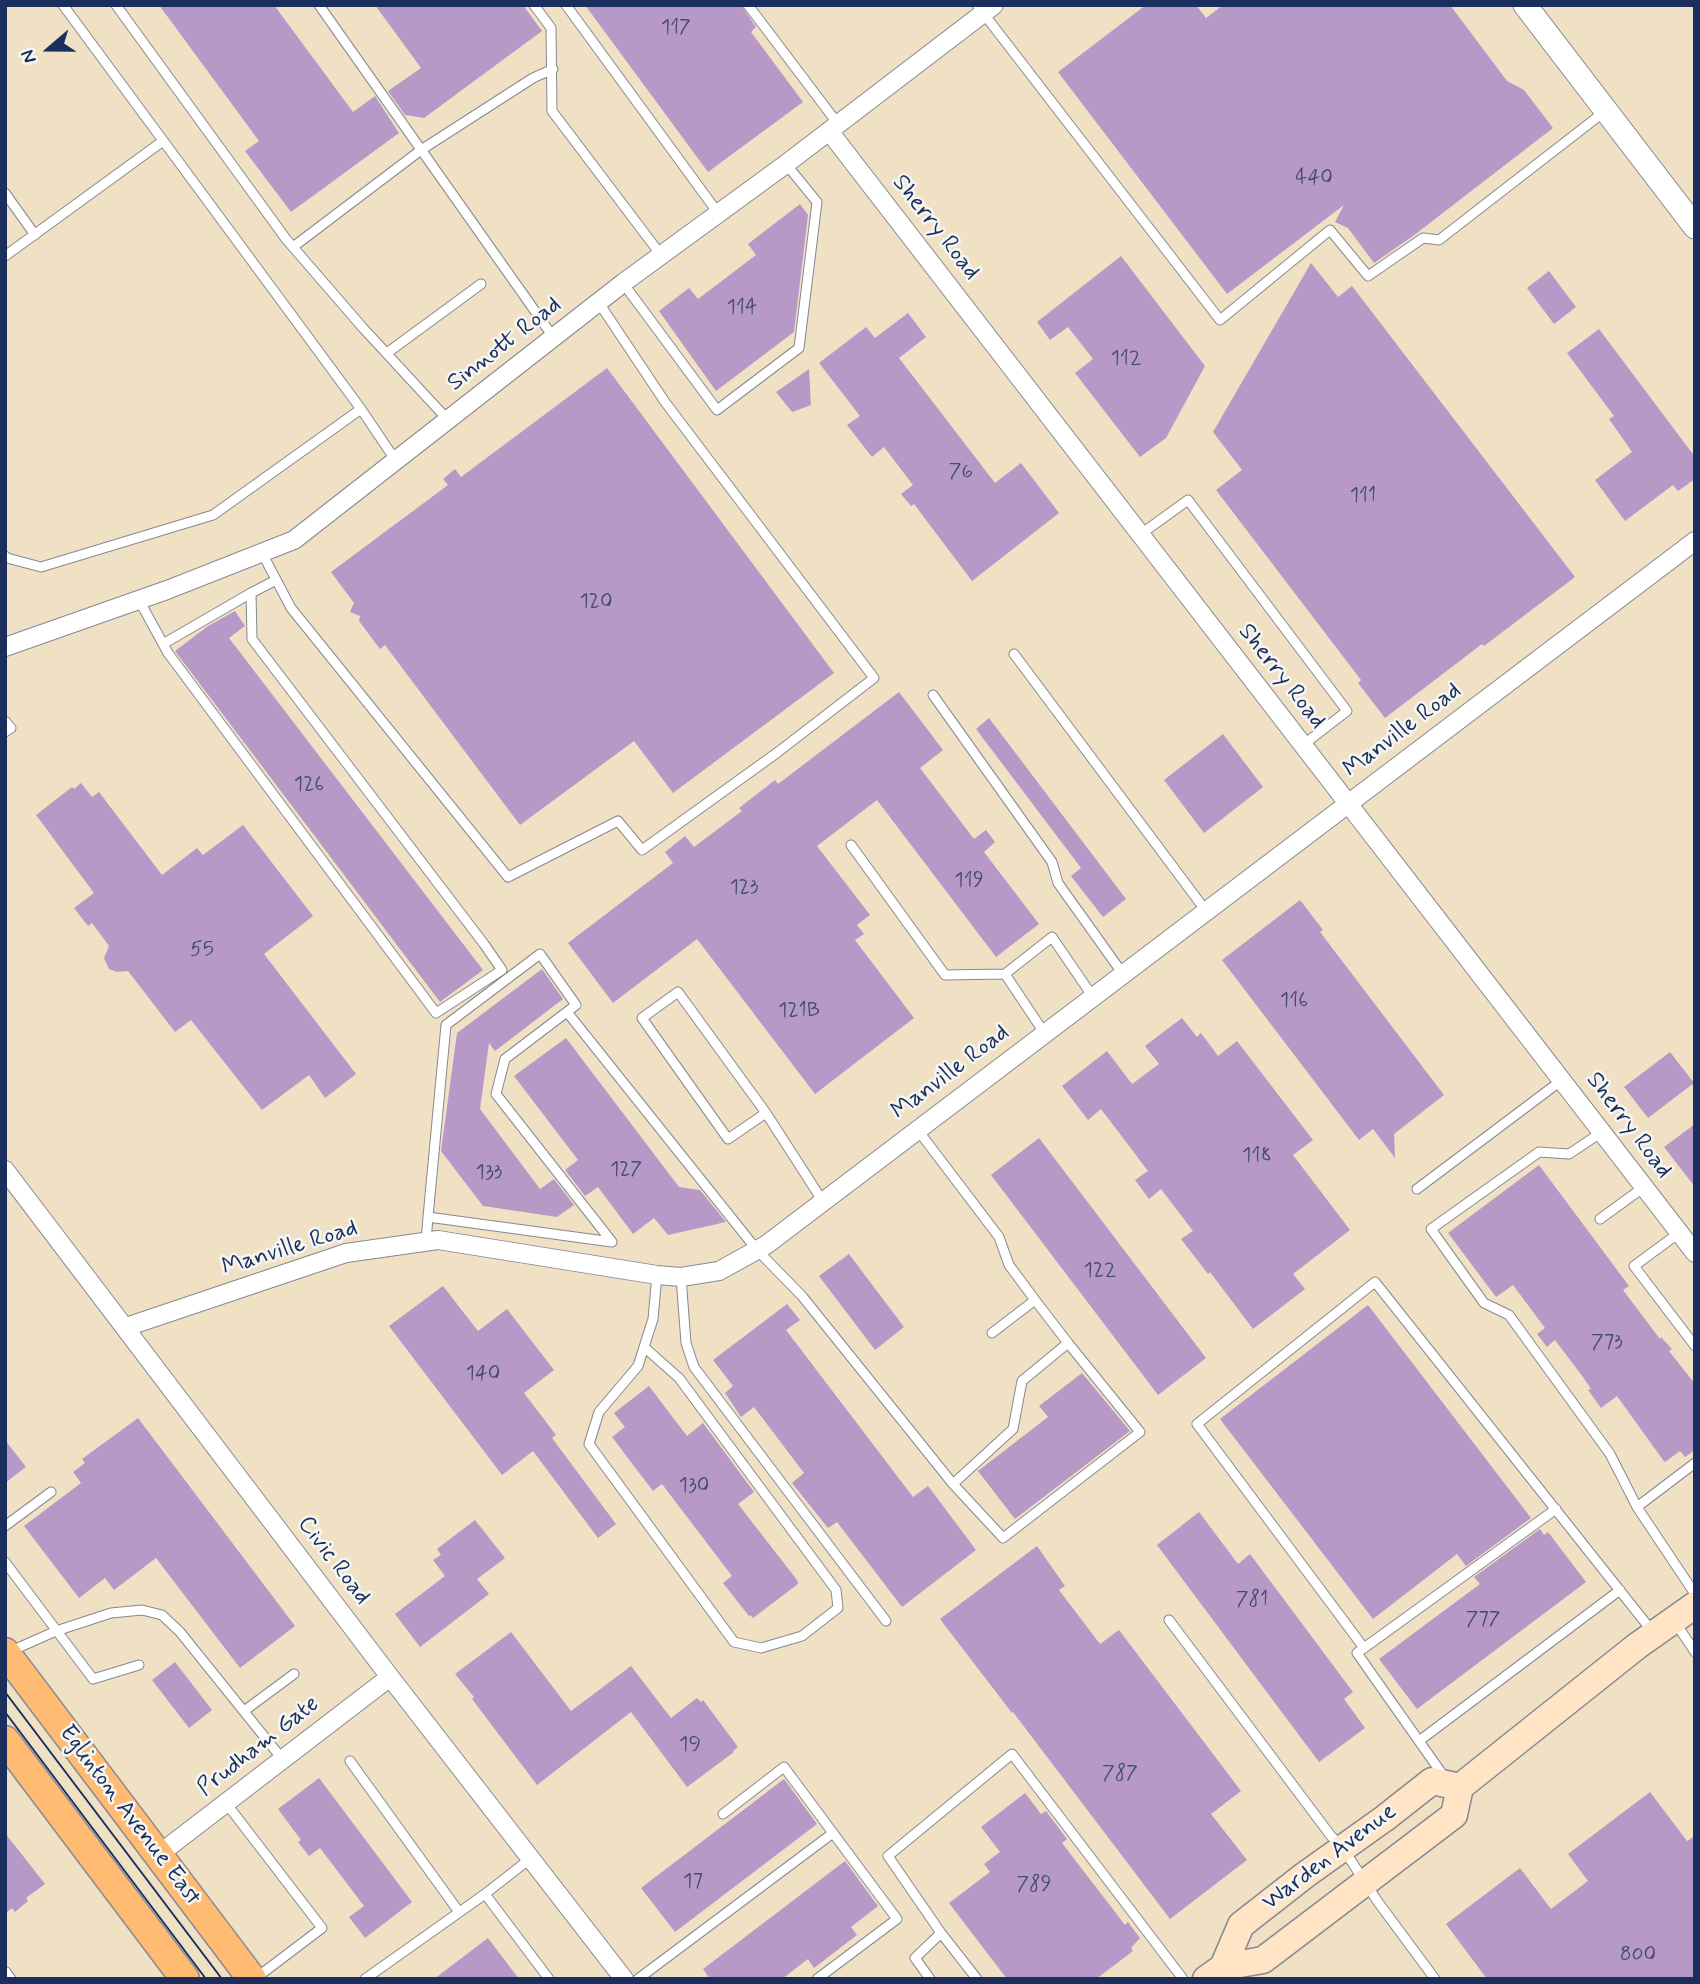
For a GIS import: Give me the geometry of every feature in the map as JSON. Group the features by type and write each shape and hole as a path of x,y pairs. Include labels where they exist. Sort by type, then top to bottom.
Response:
{"main road":[{"name":"Warden Avenue","path":"1455,1786 1674,1620"},
{"name":"Eglinton Avenue East","path":"6,1653 253,1979"},
{"path":"5,1740 185,1979"},
{"name":"Warden Avenue","path":"1214,1973 1241,1925 1432,1780 1455,1786"},
{"name":"Warden Avenue","path":"1214,1973 1263,1960 1454,1815 1455,1786"}],"street":[{"path":"1525,5 1695,227"},
{"name":"Sinnott Road","path":"5,647 139,600 294,540 623,283 834,128 984,8"},
{"name":"Sherry Road","path":"834,128 1141,534 1695,1253"},
{"name":"Manville Road","path":"126,1327 346,1253 438,1240 681,1278 719,1271 758,1250 1695,541"},
{"name":"Civic Road","path":"5,1170 390,1677 624,1979"},
{"name":"Prudham Gate","path":"158,1855 390,1677"}],"lane":[{"path":"63,5 361,409 396,461"},
{"path":"116,5 293,247 448,420"},
{"path":"319,5 554,338"},
{"path":"534,5 551,27 552,111 661,255"},
{"path":"566,5 718,213"},
{"path":"748,5 834,128"},
{"path":"984,8 1220,320 1330,230 1368,276 1423,238 1439,240 1606,111"},
{"path":"293,247 421,150 533,78 553,69"},
{"path":"5,256 163,141"},
{"path":"623,283 717,410 799,348 817,202 786,164"},
{"path":"5,193 35,235"},
{"path":"387,354 481,284"},
{"path":"262,552 291,608 508,877 618,821 642,850 778,752 874,678 665,402 599,303"},
{"path":"5,556 41,567 213,515 361,409"},
{"path":"1141,534 1188,500 1347,711 1303,745"},
{"path":"163,644 276,580"},
{"path":"139,600 163,644 436,1013 502,970 252,639 251,593"},
{"path":"1014,654 1206,911"},
{"path":"933,695 1052,862 1058,883 1123,974"},
{"path":"5,721 10,728 5,732"},
{"path":"851,845 945,975 1005,974 1052,937 1093,997"},
{"path":"426,1242 428,1217 446,1025 540,954 576,1005 505,1059 496,1094 612,1242 428,1217"},
{"path":"1005,974 1045,1034"},
{"path":"765,1113 728,1139 642,1018 678,992 765,1113 822,1200"},
{"path":"567,1012 758,1250 802,1296 953,1484 1003,1538 1140,1432 1009,1265 999,1237 917,1129"},
{"path":"1417,1189 1562,1080"},
{"path":"1602,1132 1569,1154 1539,1152 1431,1229 1484,1303 1509,1315 1610,1454 1637,1507 1695,1594"},
{"path":"1600,1219 1644,1187"},
{"path":"1679,1233 1634,1266 1695,1346"},
{"path":"644,1347 679,1377 836,1590 838,1608 802,1636 761,1648 734,1642 589,1444 599,1412 639,1366 644,1347 653,1320 657,1275"},
{"path":"681,1278 686,1343 694,1367 886,1621"},
{"path":"1364,1648 1197,1423 1375,1282 1619,1590 1674,1620 1695,1652"},
{"path":"992,1333 1035,1300"},
{"path":"953,1484 1013,1429 1022,1381 1069,1343"},
{"path":"1637,1507 1695,1463"},
{"path":"5,1527 51,1492"},
{"path":"1455,1786 1419,1741 1357,1653 1556,1509"},
{"path":"5,1562 93,1679 139,1665"},
{"path":"1419,1741 1619,1590"},
{"path":"6,1653 56,1631 111,1613 142,1610 162,1615 180,1632 283,1760"},
{"path":"1169,1620 1342,1847 1378,1902 1435,1979"},
{"path":"244,1712 294,1674"},
{"path":"978,1979 941,1933 888,1856 1012,1754 1183,1979"},
{"path":"351,1761 460,1912"},
{"path":"723,1814 784,1767 897,1919 817,1979"},
{"path":"226,1803 321,1928 253,1979"},
{"path":"638,1979 833,1833"},
{"path":"365,1979 531,1858"},
{"path":"485,1894 549,1979"},
{"path":"930,1979 915,1958 941,1933"},
{"path":"6,1972 11,1979"}],"building":[{"path":"159,5 274,5 353,112 375,96 399,133 291,212 245,151 259,141"},
{"path":"375,5 523,5 542,31 424,118 405,115 388,91 421,68"},
{"path":"585,5 741,5 756,27 751,32 803,102 708,172"},
{"path":"1146,5 1196,5 1206,18 1223,5 1450,5 1507,81 1524,90 1553,128 1374,263 1348,228 1335,222 1344,205 1227,294 1058,72"},
{"path":"800,204 808,215 794,332 716,391 659,311 689,288 698,299 756,255 748,244"},
{"path":"1121,256 1205,366 1166,438 1140,457 1075,373 1093,359 1068,327 1050,340 1037,322"},
{"path":"1311,263 1338,297 1352,286 1575,577 1385,718 1358,683 1361,680 1216,490 1242,470 1213,432"},
{"path":"1549,271 1576,307 1554,324 1527,288"},
{"path":"908,313 926,337 899,358 995,483 1021,463 1059,513 972,581 914,504 911,506 901,494 913,485 884,447 872,457 847,425 860,416 819,363 866,327 875,338"},
{"path":"1599,329 1695,457 1695,479 1678,491 1673,485 1625,521 1595,480 1632,452 1609,419 1614,416 1567,353"},
{"path":"607,368 834,673 673,793 634,741 520,825 385,645 380,649 359,621 360,616 350,612 354,603 331,572 448,485 443,479 455,469 461,477"},
{"path":"809,369 811,405 792,412 776,392"},
{"path":"235,611 245,626 229,638 483,970 440,1002 175,651 208,626"},
{"path":"899,692 943,750 920,768 974,839 986,830 995,842 984,852 1039,924 996,957 877,800 817,846 870,915 857,925 864,934 855,940 914,1018 815,1094 697,939 613,1003 568,943 673,863 665,852 685,836 694,847 742,811 739,808 775,780 778,784"},
{"path":"989,718 1126,899 1103,917 1071,876 1081,868 976,729"},
{"path":"1223,734 1263,787 1204,833 1164,780"},
{"path":"81,783 92,797 99,792 162,875 197,848 203,855 243,825 313,916 264,954 356,1074 325,1098 309,1075 262,1110 191,1020 175,1032 128,971 117,972 109,969 104,958 109,946 92,923 88,926 74,908 94,893 36,815"},
{"path":"1300,900 1323,930 1320,932 1444,1095 1394,1134 1395,1158 1373,1129 1359,1140 1222,960"},
{"path":"542,969 563,999 495,1051 489,1043 480,1109 540,1189 554,1179 574,1205 557,1217 483,1206 441,1151 457,1033"},
{"path":"1182,1018 1197,1037 1201,1033 1218,1056 1237,1041 1313,1140 1293,1155 1350,1230 1293,1274 1305,1289 1253,1329 1181,1239 1193,1231 1161,1189 1149,1199 1135,1180 1148,1171 1101,1109 1088,1120 1062,1086 1107,1051 1132,1084 1159,1064 1145,1046"},
{"path":"566,1038 679,1187 700,1190 726,1222 668,1235 654,1218 633,1234 598,1187 585,1196 565,1170 578,1160 514,1076"},
{"path":"1670,1052 1694,1083 1648,1118 1624,1087"},
{"path":"1695,1124 1695,1187 1664,1147"},
{"path":"1039,1138 1206,1358 1158,1395 991,1175"},
{"path":"1539,1165 1629,1286 1623,1290 1660,1339 1661,1337 1672,1349 1669,1351 1695,1384 1695,1450 1685,1457 1680,1451 1665,1462 1617,1396 1601,1408 1588,1390 1591,1389 1583,1377 1555,1340 1547,1347 1537,1334 1545,1328 1513,1285 1496,1297 1448,1233"},
{"path":"849,1254 904,1327 875,1350 819,1276"},
{"path":"443,1286 478,1331 507,1309 554,1370 524,1393 556,1435 552,1438 616,1524 598,1538 533,1451 502,1475 389,1326"},
{"path":"787,1304 800,1320 786,1330 913,1497 928,1486 976,1550 902,1607 837,1522 828,1528 792,1483 804,1473 754,1407 741,1417 725,1393 733,1386 713,1360"},
{"path":"1368,1305 1531,1518 1466,1566 1457,1554 1373,1619 1220,1419"},
{"path":"1082,1373 1130,1431 1015,1519 978,1471 1048,1417 1039,1406"},
{"path":"649,1386 687,1436 703,1423 754,1492 738,1504 797,1580 798,1584 753,1618 723,1583 732,1576 662,1484 653,1491 612,1437 625,1427 614,1413"},
{"path":"138,1418 295,1626 240,1668 156,1558 114,1590 105,1578 79,1598 24,1526 81,1483 73,1472 85,1463 82,1459"},
{"path":"5,1440 26,1467 5,1483"},
{"path":"1199,1512 1238,1564 1250,1554 1353,1692 1344,1699 1365,1728 1319,1762 1157,1545"},
{"path":"475,1520 505,1558 477,1579 489,1594 420,1647 395,1614 445,1576 433,1560 441,1555 437,1549"},
{"path":"1540,1529 1544,1535 1548,1532 1586,1582 1417,1709 1379,1659 1480,1584 1474,1577"},
{"path":"1037,1546 1065,1586 1059,1590 1100,1644 1119,1630 1241,1791 1211,1814 1247,1860 1170,1919 940,1619"},
{"path":"511,1632 571,1711 631,1666 671,1718 697,1698 701,1702 703,1700 738,1747 687,1787 631,1712 537,1785 455,1674"},
{"path":"175,1662 212,1710 189,1728 152,1680"},
{"path":"319,1778 412,1902 365,1938 349,1917 364,1906 320,1848 309,1856 298,1842 301,1840 278,1809"},
{"path":"784,1779 817,1824 675,1932 641,1888"},
{"path":"1650,1792 1687,1841 1695,1836 1695,1979 1487,1979 1446,1924 1520,1868 1551,1909 1588,1881 1568,1854"},
{"path":"1025,1793 1041,1814 1046,1811 1067,1839 1062,1843 1125,1925 1128,1922 1140,1938 1131,1948 1133,1951 1096,1979 1007,1979 949,1903 990,1872 984,1864 1000,1852 981,1827"},
{"path":"5,1833 45,1884 26,1898 28,1901 15,1912 12,1908 5,1914"},
{"path":"845,1861 878,1906 851,1927 857,1935 814,1968 808,1959 782,1979 710,1979 703,1969"},
{"path":"488,1938 519,1979 434,1979"}],"tram line":[{"path":"5,1692 222,1979"},
{"path":"5,1712 206,1979"}]}
